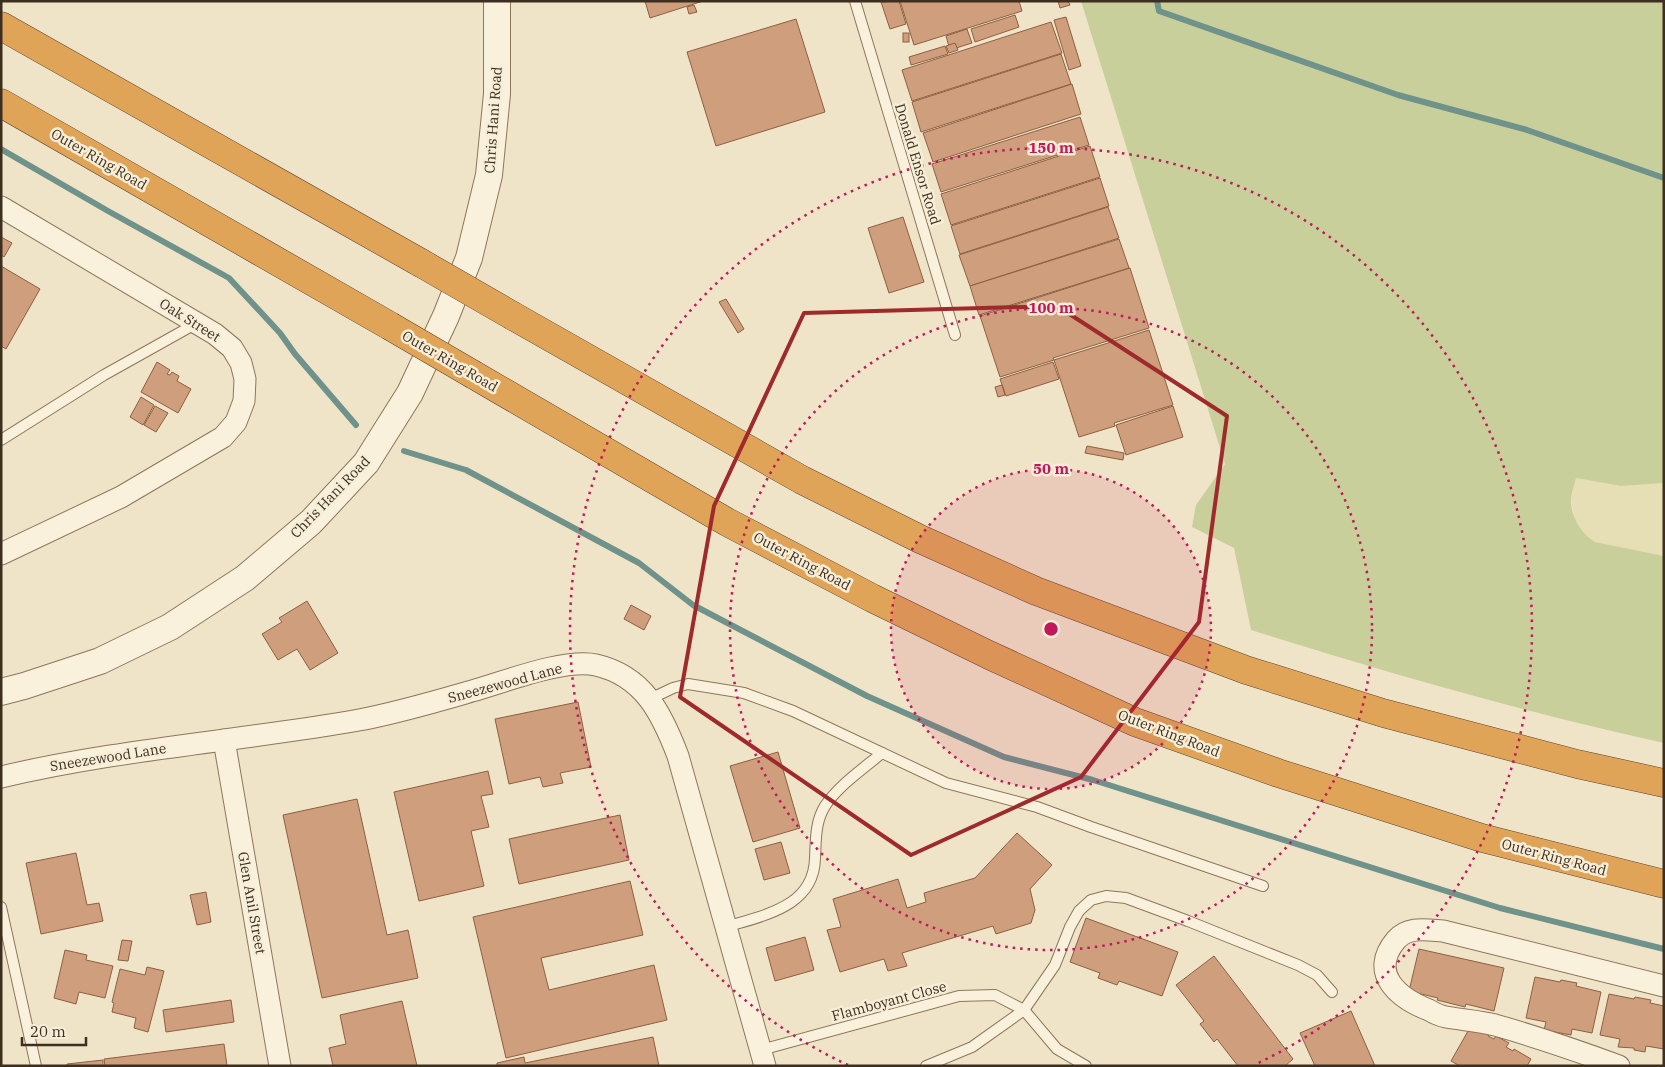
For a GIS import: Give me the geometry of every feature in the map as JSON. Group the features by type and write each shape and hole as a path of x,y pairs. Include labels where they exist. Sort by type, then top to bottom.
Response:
{"highway":[{"path":"1,26 802,480 920,539 1036,591 1246,670 1374,710 1577,764 1664,783"},
{"name":"Outer Ring Road","path":"1,103 735,526 872,598 989,655 1136,722 1278,773 1482,838 1664,884"}],"street":[{"name":"Chris Hani Road","path":"1,692 100,661 170,627 245,578 311,522 366,463 410,393 446,316 469,258 489,175 497,94 498,1"},
{"name":"Oak Street","path":"1,207 215,334 232,348 241,363 245,379 244,401 236,422 223,437 121,498 1,554"},
{"name":"Sneezewood Lane","path":"1,777 124,753 359,720 411,709 562,665 596,665 627,677 650,698 668,727 678,756 763,1058"},
{"name":"Glen Anil Street","path":"224,740 280,1066"},
{"path":"1619,1066 1495,1025 1468,1019 1445,1017 1415,1005 1396,992 1386,975 1385,959 1391,946 1399,936 1413,930 1443,931 1664,986"}],"lane":[{"name":"Donald Ensor Road","path":"856,1 954,335"},
{"path":"1,440 104,375 197,324"},
{"path":"650,698 688,684 744,693 793,711 946,783 1037,807 1092,828 1263,886"},
{"path":"726,927 783,908 796,900 807,889 816,861 815,837 818,820 826,805 840,789 882,753"},
{"path":"926,1066 972,1047 1024,1010 1055,965 1079,910 1091,900 1106,896 1135,901 1298,965 1317,975 1332,992"},
{"path":"1,907 36,1066"},
{"name":"Flamboyant Close","path":"763,1058 958,996 995,995 1024,1010"},
{"path":"1024,1010 1057,1049 1086,1066"}],"highlighted area":[{"path":"1057,306 1227,416 1199,622 1081,777 911,855 680,697 714,506 804,313"}],"shaded area":[{"path":"1576,478 1621,486 1664,483 1664,556 1595,542 1586,537 1575,519 1571,499"}],"green space":[{"path":"1081,1 1664,1 1664,483 1621,486 1576,478 1571,504 1577,523 1585,534 1595,542 1664,556 1664,743 1456,691 1251,630 1234,548 1192,527 1196,505 1225,464"}],"building":[{"path":"645,1 703,1 650,18"},
{"path":"899,1 906,24 890,29 881,2"},
{"path":"900,1 1019,1 1022,11 914,45"},
{"path":"1058,1 1068,1 1070,5 1060,8"},
{"path":"694,5 697,12 689,14 687,7"},
{"path":"1015,15 1019,27 975,42 971,29"},
{"path":"1066,17 1081,66 1069,70 1054,20"},
{"path":"796,19 825,112 716,146 687,52"},
{"path":"1051,22 1062,53 912,101 902,70"},
{"path":"967,29 972,43 950,50 946,36"},
{"path":"903,33 909,33 909,42 903,42"},
{"path":"955,43 958,50 949,53 946,46"},
{"path":"945,46 948,54 911,65 909,57"},
{"path":"1061,54 1071,84 921,132 912,102"},
{"path":"1072,84 1081,114 933,162 923,133"},
{"path":"1080,117 1089,145 941,192 932,164"},
{"path":"1090,146 1100,177 951,225 941,194"},
{"path":"1100,178 1109,206 960,254 951,226"},
{"path":"1108,207 1119,238 970,286 959,255"},
{"path":"903,217 924,282 889,293 868,228"},
{"path":"1,237 12,243 4,257 1,255"},
{"path":"1119,239 1129,268 979,315 970,286"},
{"path":"1,266 40,289 6,349 1,346"},
{"path":"1130,268 1149,328 1000,377 980,316"},
{"path":"726,299 744,329 738,333 719,302"},
{"path":"1149,330 1173,405 1114,423 1115,426 1079,437 1054,360"},
{"path":"157,362 170,370 167,374 170,375 172,372 179,376 177,381 191,389 178,413 141,392"},
{"path":"1053,362 1059,379 1006,396 1000,379"},
{"path":"1002,385 1005,395 998,397 995,387"},
{"path":"141,397 154,405 143,425 130,417"},
{"path":"155,406 168,413 156,432 144,425"},
{"path":"1173,406 1183,437 1126,455 1116,425"},
{"path":"1087,446 1124,453 1123,460 1085,453"},
{"path":"307,601 338,653 310,670 297,649 278,660 262,634 282,622 279,618"},
{"path":"631,605 651,616 644,630 624,619"},
{"path":"578,702 591,767 560,773 563,783 543,787 540,777 509,784 495,719"},
{"path":"778,752 800,828 753,842 730,766"},
{"path":"488,771 493,794 481,796 489,827 471,831 484,886 419,901 394,792"},
{"path":"357,799 387,935 408,930 418,978 322,998 283,815"},
{"path":"620,815 629,860 519,884 509,839"},
{"path":"1017,833 1052,865 1030,889 1035,910 1031,923 996,934 993,926 902,953 907,966 888,971 884,959 840,972 827,930 841,927 833,899 898,879 907,908 926,902 924,893 975,878"},
{"path":"781,842 790,873 764,880 755,849"},
{"path":"76,853 87,905 99,903 103,921 41,934 26,863"},
{"path":"630,881 643,935 541,958 549,990 654,965 667,1020 506,1058 473,917"},
{"path":"206,892 211,922 197,925 190,895"},
{"path":"1086,918 1178,952 1162,996 1119,981 1117,985 1098,978 1100,973 1070,962"},
{"path":"805,937 814,970 775,981 766,948"},
{"path":"122,940 132,941 128,961 118,960"},
{"path":"1419,949 1504,968 1494,1011 1466,1004 1465,1007 1409,991"},
{"path":"65,950 87,955 86,960 113,966 105,998 79,992 76,1004 54,998"},
{"path":"1214,956 1293,1059 1285,1066 1238,1066 1217,1039 1214,1042 1200,1024 1204,1021 1176,985"},
{"path":"147,967 164,971 148,1032 134,1028 136,1018 112,1012 114,1003 112,1002 120,969 145,975"},
{"path":"1535,977 1577,983 1576,986 1601,992 1592,1033 1572,1029 1571,1035 1544,1030 1546,1022 1526,1018"},
{"path":"1609,994 1651,1000 1650,1003 1664,1006 1664,1049 1646,1046 1645,1052 1634,1050 1634,1048 1618,1047 1620,1039 1600,1035"},
{"path":"231,1000 234,1022 166,1032 163,1010"},
{"path":"402,1001 417,1066 333,1066 329,1048 346,1044 340,1015"},
{"path":"1351,1011 1375,1066 1315,1066 1300,1033"},
{"path":"1472,1024 1489,1034 1488,1036 1494,1039 1496,1036 1509,1043 1506,1047 1513,1051 1514,1049 1531,1059 1527,1066 1460,1066 1451,1061"},
{"path":"653,1037 659,1066 497,1066 497,1063 524,1057 525,1063"},
{"path":"224,1044 227,1066 105,1066 104,1059"},
{"path":"103,1060 103,1066 67,1066 67,1064"}],"waterway":[{"path":"1157,1 1159,11 1398,95 1527,130 1664,178"},
{"path":"1,149 229,278 280,333 295,354 356,425"},
{"path":"404,451 466,470 639,563 693,605 867,696 1004,757 1093,780 1500,908 1664,949"}]}
